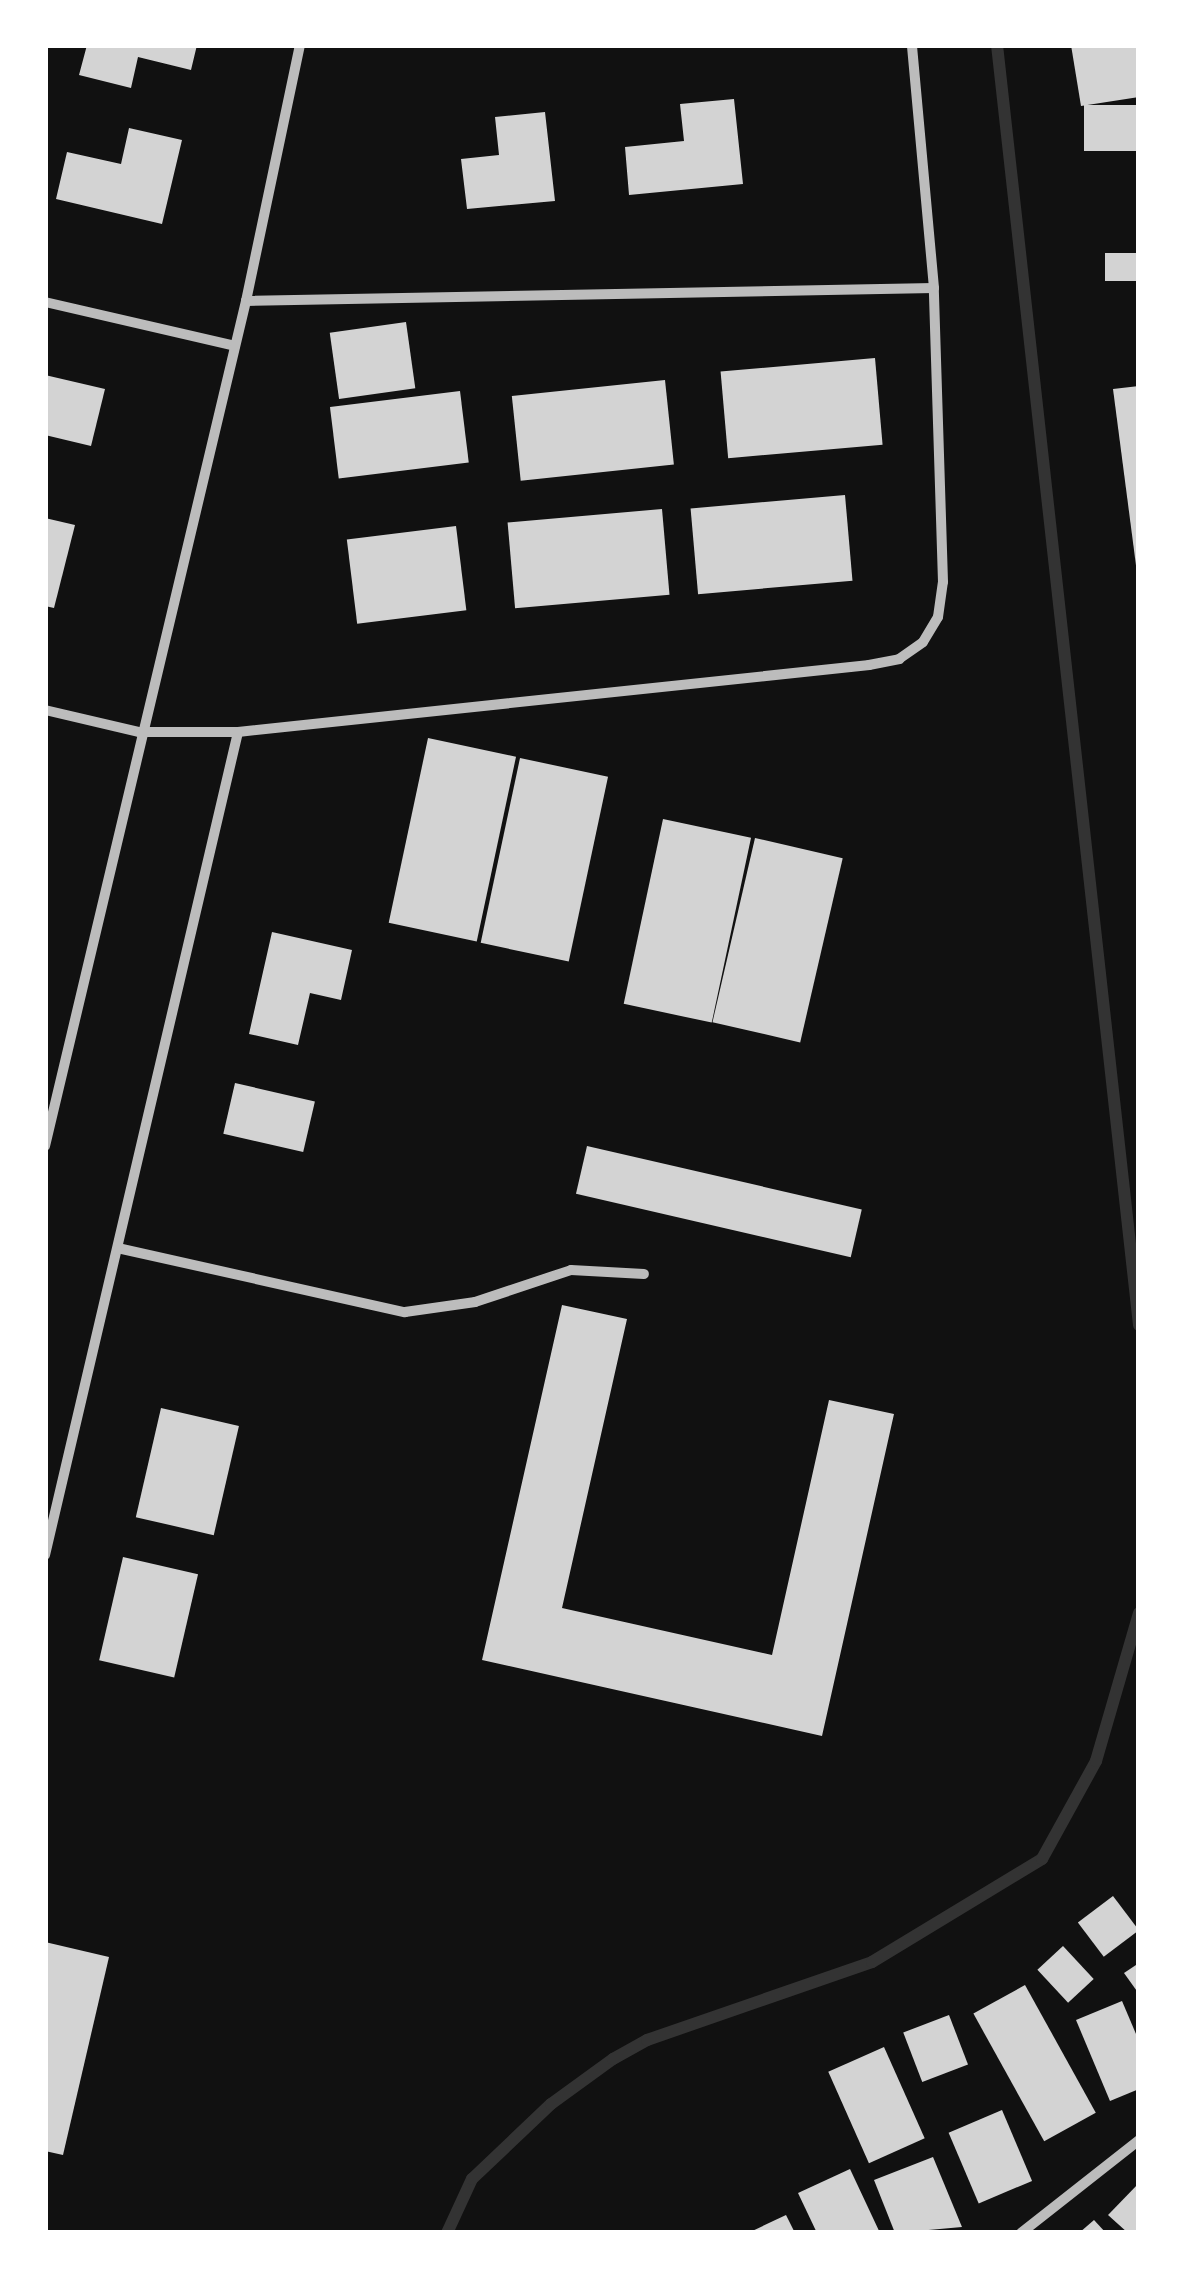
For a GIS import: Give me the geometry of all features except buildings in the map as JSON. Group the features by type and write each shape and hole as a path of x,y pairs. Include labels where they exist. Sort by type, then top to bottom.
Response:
{"street":[{"path":"45,1146 139,732 236,346 300,45"},
{"path":"45,710 139,732 238,732 869,665 910,652 931,632 942,599 934,288 912,45"},
{"path":"246,301 934,288"},
{"path":"45,302 236,346"},
{"path":"45,1555 122,1249 238,732"},
{"path":"122,1249 404,1312 476,1302 571,1270 644,1274"},
{"path":"1021,2233 1139,2140"}],"waterway":[{"path":"997,45 1139,1325"},
{"path":"447,2233 472,2179 551,2104 613,2059 647,2040 872,1962 1042,1859 1096,1761 1139,1613"}]}
